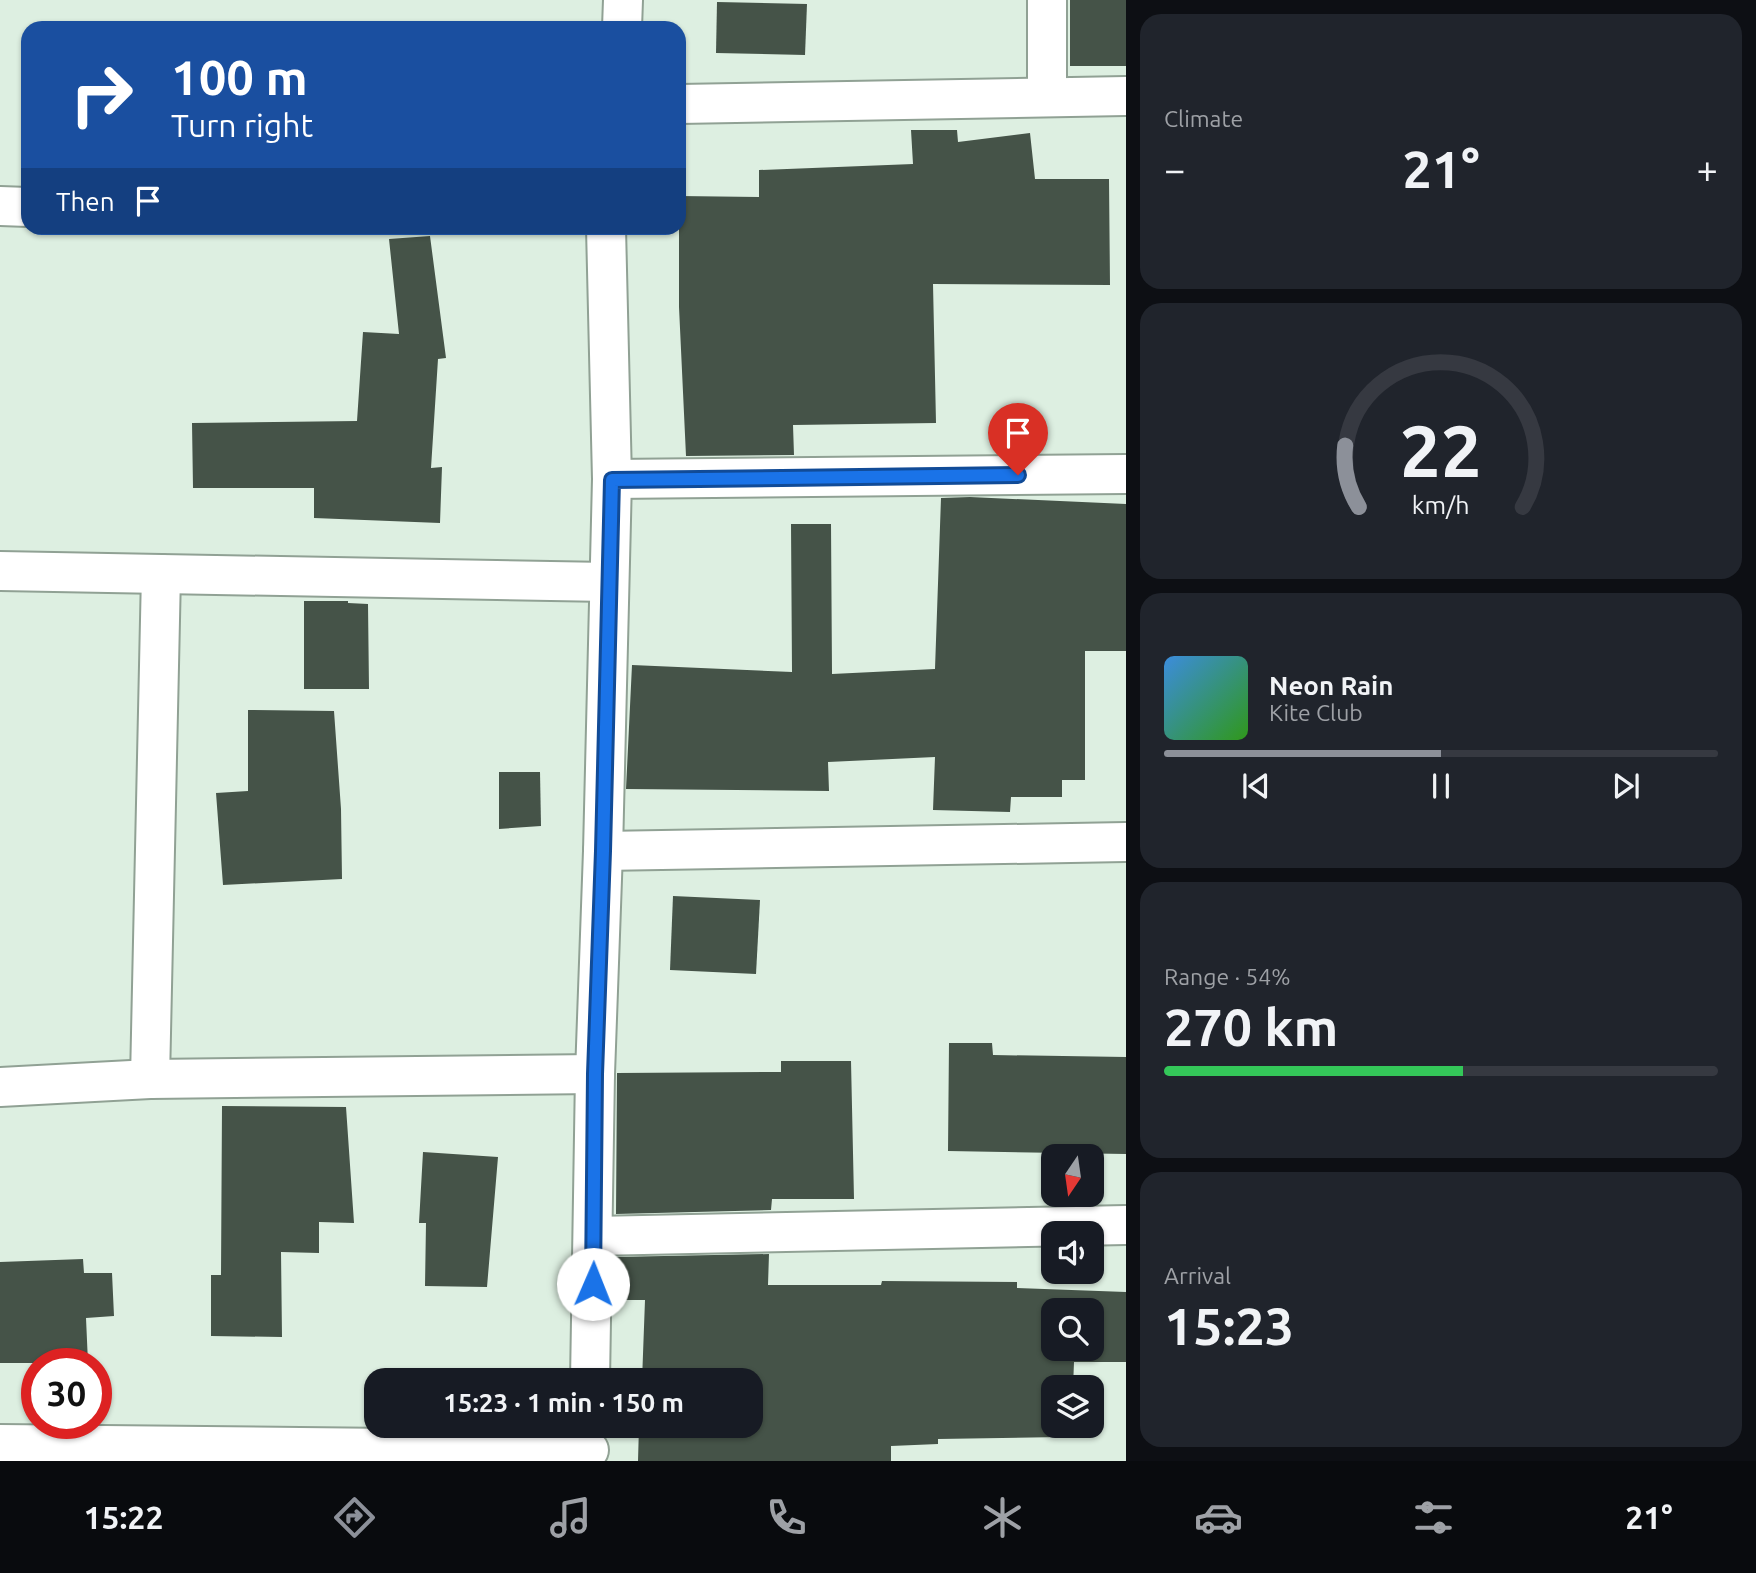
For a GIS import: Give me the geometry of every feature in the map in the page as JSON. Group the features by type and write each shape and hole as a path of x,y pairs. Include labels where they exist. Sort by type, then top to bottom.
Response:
{"street":[{"path":"622,21 623,0"},
{"path":"1046,0 1047,96"},
{"path":"686,104 1126,96"},
{"path":"0,206 21,207"},
{"path":"590,1368 595,1074 612,480 606,235"},
{"path":"612,480 1126,474"},
{"path":"0,571 608,582"},
{"path":"150,1079 161,574"},
{"path":"603,851 1126,842"},
{"path":"0,1087 150,1079 595,1074"},
{"path":"594,1236 1126,1225"},
{"path":"0,1444 589,1446"}],"building":[{"path":"1070,0 1126,0 1126,66 1070,66"},
{"path":"717,2 807,4 805,55 716,53"},
{"path":"911,130 957,130 958,142 1030,133 1035,179 1109,179 1110,285 933,284 936,423 793,425 794,455 686,456 679,307 679,235 686,235 686,196 759,197 759,170 913,164"},
{"path":"430,236 446,358 438,359 431,468 442,467 440,523 314,518 314,488 193,488 192,423 357,421 363,332 399,334 389,239"},
{"path":"941,498 1126,504 1126,651 1085,651 1085,780 1062,780 1062,797 1011,797 1010,812 933,810 935,757 828,762 829,791 626,789 632,665 792,672 791,524 831,524 832,674 935,669"},
{"path":"304,601 368,604 369,689 304,689"},
{"path":"248,710 334,711 341,809 342,879 223,885 216,793 248,791"},
{"path":"499,772 540,772 541,826 499,829"},
{"path":"673,896 760,900 756,974 670,970"},
{"path":"949,1043 992,1043 993,1055 1126,1057 1126,1154 1104,1154 1104,1144 1041,1144 1041,1153 948,1151"},
{"path":"781,1061 851,1061 854,1199 772,1199 771,1210 616,1214 617,1073 781,1072"},
{"path":"222,1106 346,1107 354,1223 319,1222 319,1253 281,1252 282,1337 211,1336 211,1275 221,1275"},
{"path":"423,1152 498,1157 487,1287 425,1286 426,1223 419,1223"},
{"path":"769,1254 768,1285 881,1285 882,1281 1017,1282 1017,1288 1126,1292 1126,1362 1074,1362 1074,1375 1041,1375 1041,1437 938,1439 938,1444 891,1446 891,1461 638,1461 639,1438 763,1438 763,1368 642,1368 645,1300 613,1300 614,1257"},
{"path":"83,1259 84,1273 112,1273 114,1316 86,1318 87,1348 21,1348 21,1363 0,1363 0,1262"}],"route":[{"path":"593,1284 595,1074 612,480 1018,475"}]}
